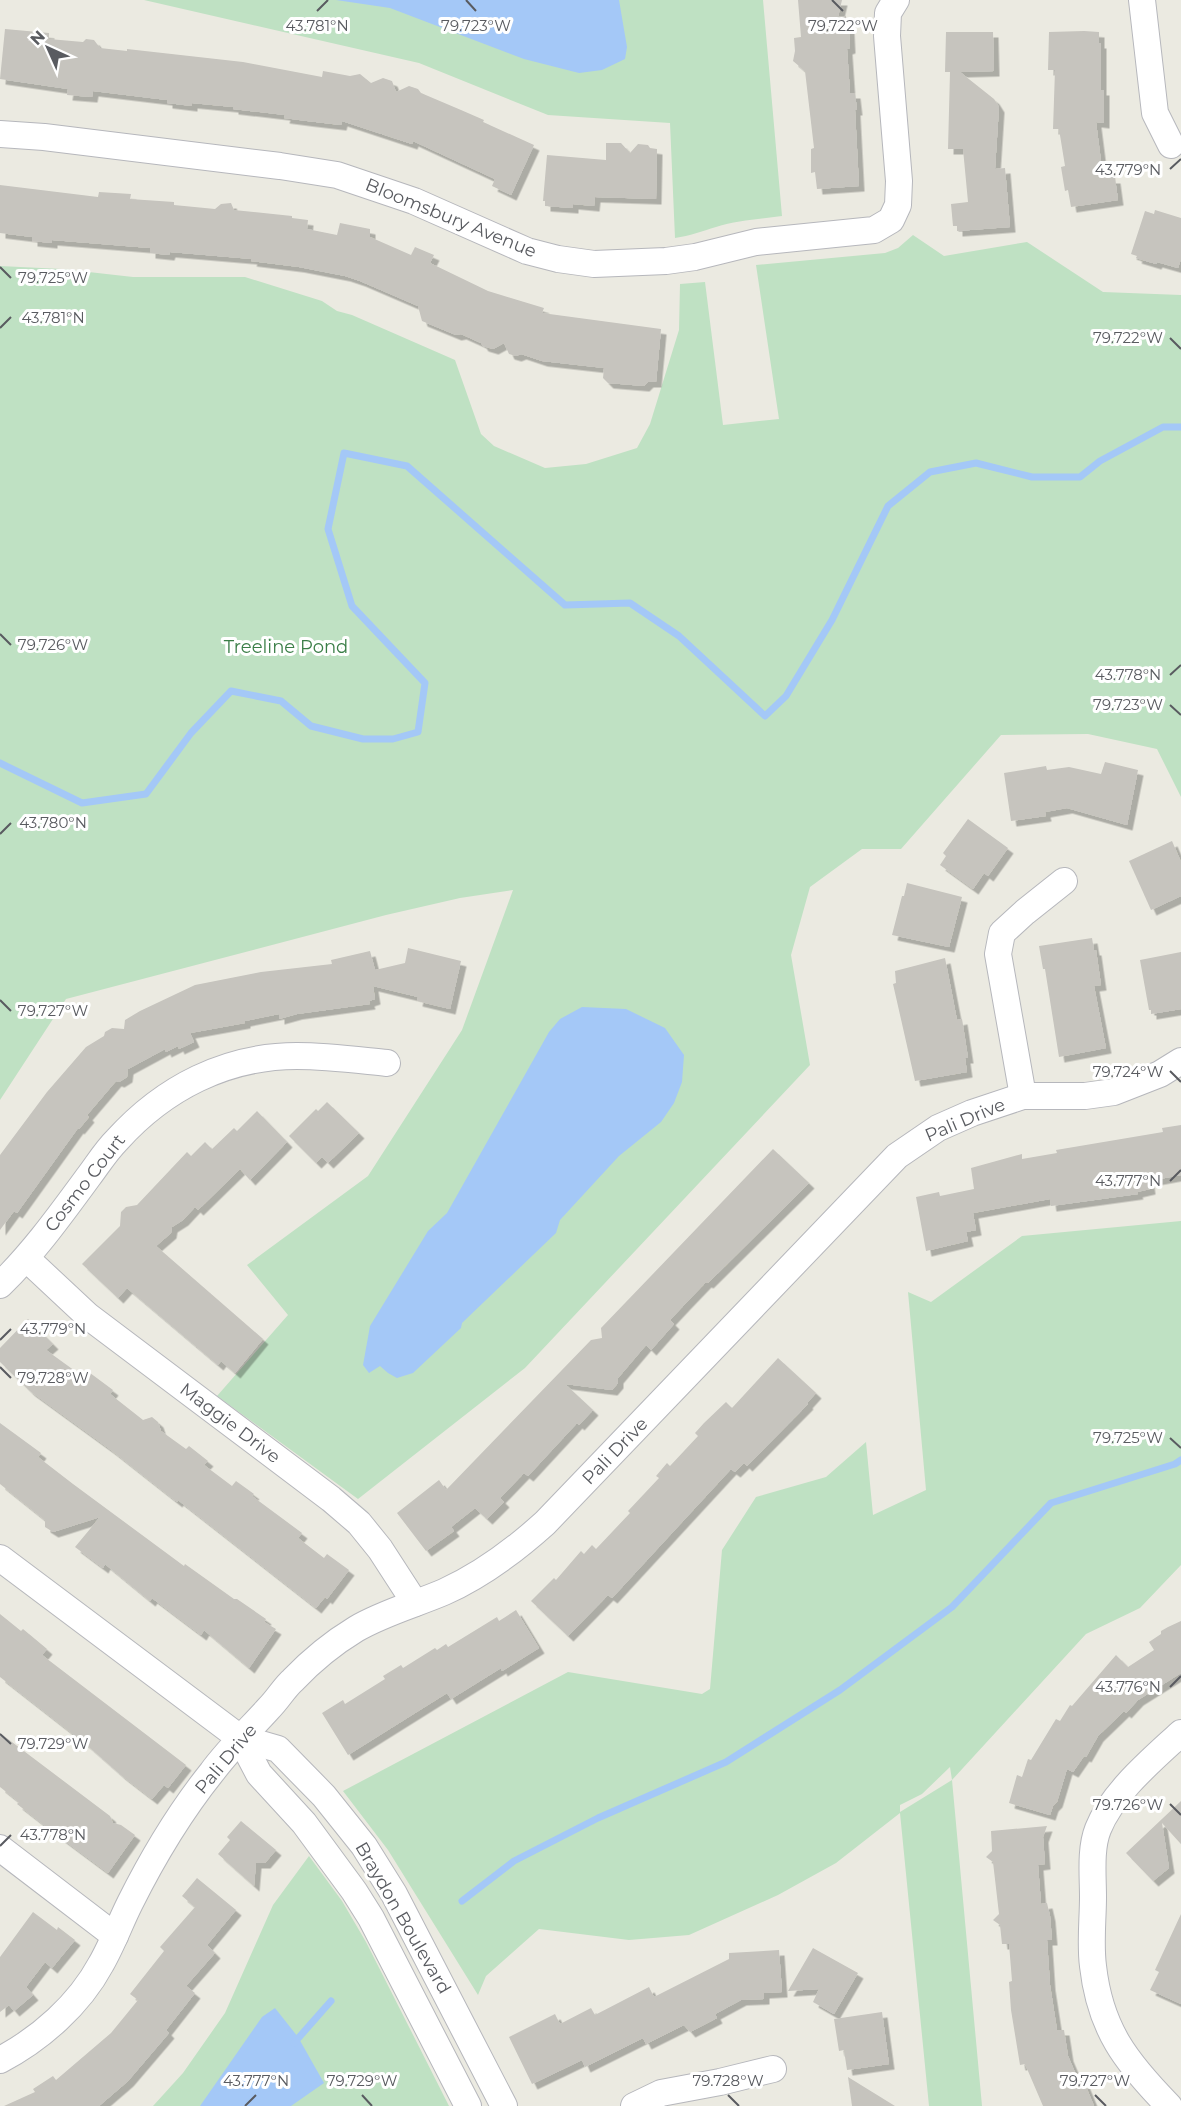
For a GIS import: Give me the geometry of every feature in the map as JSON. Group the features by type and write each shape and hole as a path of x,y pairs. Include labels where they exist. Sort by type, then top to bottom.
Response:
{"street":[{"name":"Bloomsbury Avenue","path":"0,134 44,137 338,175 414,201 527,251 558,259 594,264 695,257 756,242 874,230 891,220 898,205 899,181 887,36 888,13 896,0"},
{"path":"1142,0 1155,113 1171,145"},
{"path":"1023,1096 998,954 1002,933 1064,881"},
{"name":"Cosmo Court","path":"0,1285 27,1259 116,1140 140,1117 184,1084 217,1069 261,1059 296,1056 387,1063"},
{"name":"Pali Drive","path":"0,2060 31,2040 66,2010 100,1966 131,1903 171,1831 212,1771 291,1682 329,1647 358,1628 446,1591 490,1567 518,1547 545,1523 897,1156 938,1128 972,1113 1023,1096 1085,1096 1114,1092 1160,1074 1181,1061"},
{"name":"Maggie Drive","path":"27,1259 88,1316 331,1499 359,1523 380,1549 415,1603"},
{"name":"Braydon Boulevard","path":"0,1558 240,1738 278,1749 324,1796 364,1846 394,1894 504,2106"},
{"path":"1169,2106 1140,2076 1116,2043 1102,2012 1093,1965 1094,1856 1097,1830 1111,1806 1137,1774 1181,1733"},
{"name":"Braydon Boulevard","path":"240,1738 259,1774 304,1823 371,1918 468,2106"},
{"path":"0,1848 115,1936"},
{"path":"634,2106 662,2093 773,2069"}],"green space":[{"path":"144,0 763,0 782,216 732,223 675,238 670,123 548,115 419,63"},
{"name":"Treeline Pond","path":"913,235 944,256 1027,242 1103,292 1181,295 1181,797 1157,749 1088,734 1001,735 901,849 862,849 810,887 791,955 810,1065 525,1368 358,1499 217,1396 288,1315 247,1265 368,1176 462,1030 513,890 460,898 386,915 66,999 0,1100 0,266 62,269 133,277 245,277 322,301 337,311 352,315 455,360 481,434 494,446 545,468 586,464 637,448 650,424 679,330 680,284 705,282 723,425 779,419 756,265 885,253 898,248"},
{"path":"1181,1221 1181,1565 1140,1608 1086,1634 952,1780 982,2106 929,2106 900,1813 836,1863 778,1895 689,1935 629,1940 539,1929 486,1976 478,1995 388,1850 343,1791 568,1672 702,1694 710,1689 722,1550 756,1497 826,1477 866,1442 873,1515 926,1490 908,1292 931,1302 1022,1236","holes":["950,1767 952,1780 900,1812 900,1805 922,1794"]},
{"path":"309,1856 342,1901 366,1942 449,2106 153,2106 183,2073 225,2013 273,1905"}],"water":[{"path":"336,0 619,0 627,47 625,59 602,70 579,73 524,59 390,8"},
{"path":"582,1007 626,1009 665,1028 684,1055 682,1082 674,1103 661,1122 619,1156 560,1220 556,1233 413,1373 397,1378 380,1366 369,1373 363,1365 370,1326 428,1231 447,1213 549,1032 560,1019"},
{"path":"275,2008 298,2037 324,2083 291,2106 200,2106 262,2017"}],"building":[{"path":"798,0 842,0 838,17 846,16 847,28 849,28 850,48 847,49 850,93 855,93 857,110 855,110 859,186 817,189 815,172 811,173 811,149 814,148 805,71 793,61 794,38 801,37"},
{"path":"5,29 49,33 49,39 83,42 86,39 94,40 100,48 243,62 322,77 323,71 350,76 360,74 371,83 383,78 392,81 396,92 409,86 418,89 421,93 484,120 483,122 534,145 511,195 492,186 495,179 413,141 412,144 342,121 341,125 307,121 284,118 285,115 233,109 233,107 192,103 192,106 167,103 167,100 93,91 92,97 67,95 68,89 0,79"},
{"path":"946,32 993,32 994,71 960,72 994,99 999,107 995,169 1005,168 1010,227 957,231 957,226 953,226 951,204 968,202 963,149 948,149 950,72 945,72"},
{"path":"1049,32 1099,32 1101,90 1104,90 1104,123 1096,122 1102,169 1109,168 1110,178 1115,178 1118,200 1071,207 1068,190 1065,191 1061,167 1065,166 1059,129 1053,129 1055,70 1048,70"},
{"path":"606,143 621,143 630,153 638,144 657,149 656,199 595,197 594,206 573,204 573,208 545,206 545,201 543,201 547,155 606,160"},
{"path":"0,185 98,197 99,192 131,194 130,199 174,202 174,205 215,209 221,204 231,203 234,210 292,216 292,218 308,220 307,229 337,235 340,223 370,229 370,237 411,255 415,247 434,255 430,263 488,291 544,308 542,313 661,329 656,382 648,382 644,386 608,383 603,378 604,368 542,361 521,354 516,356 509,354 504,343 493,349 483,346 461,334 456,335 422,321 418,306 345,276 251,261 252,259 170,252 169,255 150,253 150,248 52,240 52,243 32,241 32,237 0,233"},
{"path":"1155,210 1181,218 1181,259 1178,268 1157,262 1156,264 1136,258 1137,256 1131,254 1145,211 1154,214"},
{"path":"1105,762 1138,770 1127,825 1067,808 1045,812 1046,816 1011,821 1004,773 1046,766 1047,770 1069,767 1101,774"},
{"path":"968,819 1008,848 988,876 984,873 973,889 940,865 946,856 943,853"},
{"path":"1172,841 1181,862 1181,896 1151,910 1129,861"},
{"path":"907,883 962,897 949,947 892,935"},
{"path":"1092,938 1101,985 1094,986 1106,1048 1059,1057 1045,969 1043,969 1039,946"},
{"path":"408,948 461,961 450,1009 417,1001 418,997 373,986 375,999 369,1001 370,1004 297,1014 279,1019 279,1014 190,1033 194,1042 179,1049 178,1046 166,1052 165,1049 128,1069 127,1077 119,1082 116,1081 87,1115 89,1117 78,1128 17,1213 14,1211 0,1230 0,1155 47,1092 86,1047 104,1036 105,1032 112,1028 124,1029 125,1020 195,985 261,972 332,964 331,960 370,951 375,970 405,963"},
{"path":"1181,952 1181,1009 1151,1014 1140,960"},
{"path":"945,958 957,1020 962,1019 968,1058 965,1058 967,1072 915,1081 893,984 896,983 895,971"},
{"path":"327,1102 359,1133 328,1163 322,1157 316,1163 289,1136 316,1109 318,1111"},
{"path":"257,1111 287,1142 250,1180 240,1169 198,1210 195,1207 183,1220 172,1227 171,1233 156,1246 263,1339 235,1373 221,1361 218,1365 127,1288 118,1298 82,1264 120,1226 121,1212 126,1207 137,1205 187,1152 191,1156 205,1142 212,1149 234,1128 237,1131"},
{"path":"1181,1125 1181,1175 1149,1181 1150,1189 1137,1192 1138,1194 1051,1206 1050,1199 973,1213 976,1230 966,1232 968,1241 926,1251 916,1197 939,1192 940,1196 974,1189 971,1168 1022,1154 1022,1159 1057,1153 1056,1150 1163,1132 1162,1128"},
{"path":"773,1149 809,1183 684,1305 670,1320 674,1324 651,1350 646,1345 618,1378 618,1383 612,1390 565,1384 593,1410 579,1425 577,1423 528,1476 524,1473 500,1498 504,1502 487,1519 475,1508 451,1527 454,1531 426,1551 397,1513 439,1480 446,1490 591,1340 602,1338 601,1328"},
{"path":"28,1319 53,1344 46,1350 82,1376 86,1370 113,1390 110,1394 143,1420 152,1417 158,1422 161,1431 186,1449 189,1446 208,1461 204,1465 232,1486 236,1481 254,1494 252,1496 302,1533 298,1538 324,1558 327,1554 349,1570 327,1599 325,1597 316,1608 178,1500 177,1502 30,1391 0,1362 0,1348"},
{"path":"778,1358 816,1393 808,1404 747,1466 744,1463 735,1472 731,1469 612,1598 608,1595 568,1636 531,1601 554,1578 556,1580 581,1551 584,1554 592,1545 596,1549 659,1478 656,1476 667,1463 670,1466 698,1436 695,1433 704,1423 726,1402 732,1408"},
{"path":"0,1423 41,1453 38,1457 184,1566 185,1564 266,1619 264,1622 276,1629 249,1668 204,1630 201,1635 152,1598 150,1601 105,1564 103,1568 75,1547 100,1517 53,1532 45,1527 45,1520 0,1484"},
{"path":"516,1610 539,1648 451,1699 447,1693 348,1755 322,1713 343,1700 345,1704 385,1679 383,1676 401,1665 403,1668 435,1648 437,1650 446,1644 448,1647 497,1617 499,1621"},
{"path":"0,1614 47,1649 42,1655 186,1765 168,1788 164,1785 152,1799 0,1677"},
{"path":"1181,1621 1181,1673 1138,1700 1126,1713 1124,1711 1098,1736 1086,1757 1084,1756 1073,1772 1067,1769 1057,1802 1050,1815 1009,1803 1017,1775 1022,1777 1028,1759 1031,1760 1056,1719 1060,1721 1070,1705 1072,1706 1116,1655 1128,1667 1154,1650 1149,1642 1161,1634 1161,1631"},
{"path":"0,1733 110,1816 113,1823 121,1825 135,1835 108,1873 17,1804 19,1802 0,1787"},
{"path":"1181,1801 1181,1844 1162,1823 1169,1868 1153,1881 1126,1853"},
{"path":"241,1821 276,1850 265,1863 256,1863 254,1886 218,1854 230,1840 227,1837"},
{"path":"1047,1826 1043,1837 1045,1864 1038,1865 1041,1904 1047,1903 1050,1916 1052,1940 1047,1940 1050,1985 1057,2030 1064,2030 1068,2056 1080,2084 1084,2082 1094,2106 1043,2106 1025,2064 1020,2065 1011,2010 1009,1982 1012,1981 1009,1944 1002,1944 1000,1925 993,1920 999,1914 993,1862 986,1857 992,1851 991,1831"},
{"path":"197,1878 236,1910 207,1945 215,1953 186,1986 195,1993 166,2030 169,2033 128,2081 99,2106 4,2106 35,2092 33,2089 53,2076 56,2080 111,2033 138,2000 130,1994 164,1951 160,1947 195,1907 182,1896"},
{"path":"33,1912 75,1940 52,1968 45,1962 26,1987 33,1995 14,2011 9,2005 0,2012 0,1957"},
{"path":"1181,1914 1181,2004 1150,1990 1159,1972 1155,1970"},
{"path":"813,1948 858,1973 834,2014 813,2002 819,1989 788,1991"},
{"path":"779,1950 782,1992 764,1993 764,1999 741,2000 715,2014 717,2018 690,2032 684,2025 646,2044 643,2038 585,2067 582,2060 532,2084 509,2037 555,2014 560,2024 591,2008 595,2015 649,1987 654,1997 729,1959 729,1953"},
{"path":"882,2012 889,2064 847,2070 844,2050 839,2051 834,2019"},
{"path":"848,2077 895,2106 852,2106"}],"waterway":[{"path":"0,763 82,803 146,794 191,733 231,691 281,701 311,726 363,739 393,739 418,732 425,683 352,606 328,529 344,453 407,466 565,605 630,603 679,636 765,716 786,696 832,620 888,506 930,472 976,463 1032,477 1080,477 1100,461 1163,427 1181,427"},
{"path":"462,1901 514,1861 598,1818 726,1762 840,1690 952,1607 1051,1503 1175,1464 1181,1460"},
{"path":"294,2043 331,2001"}]}
